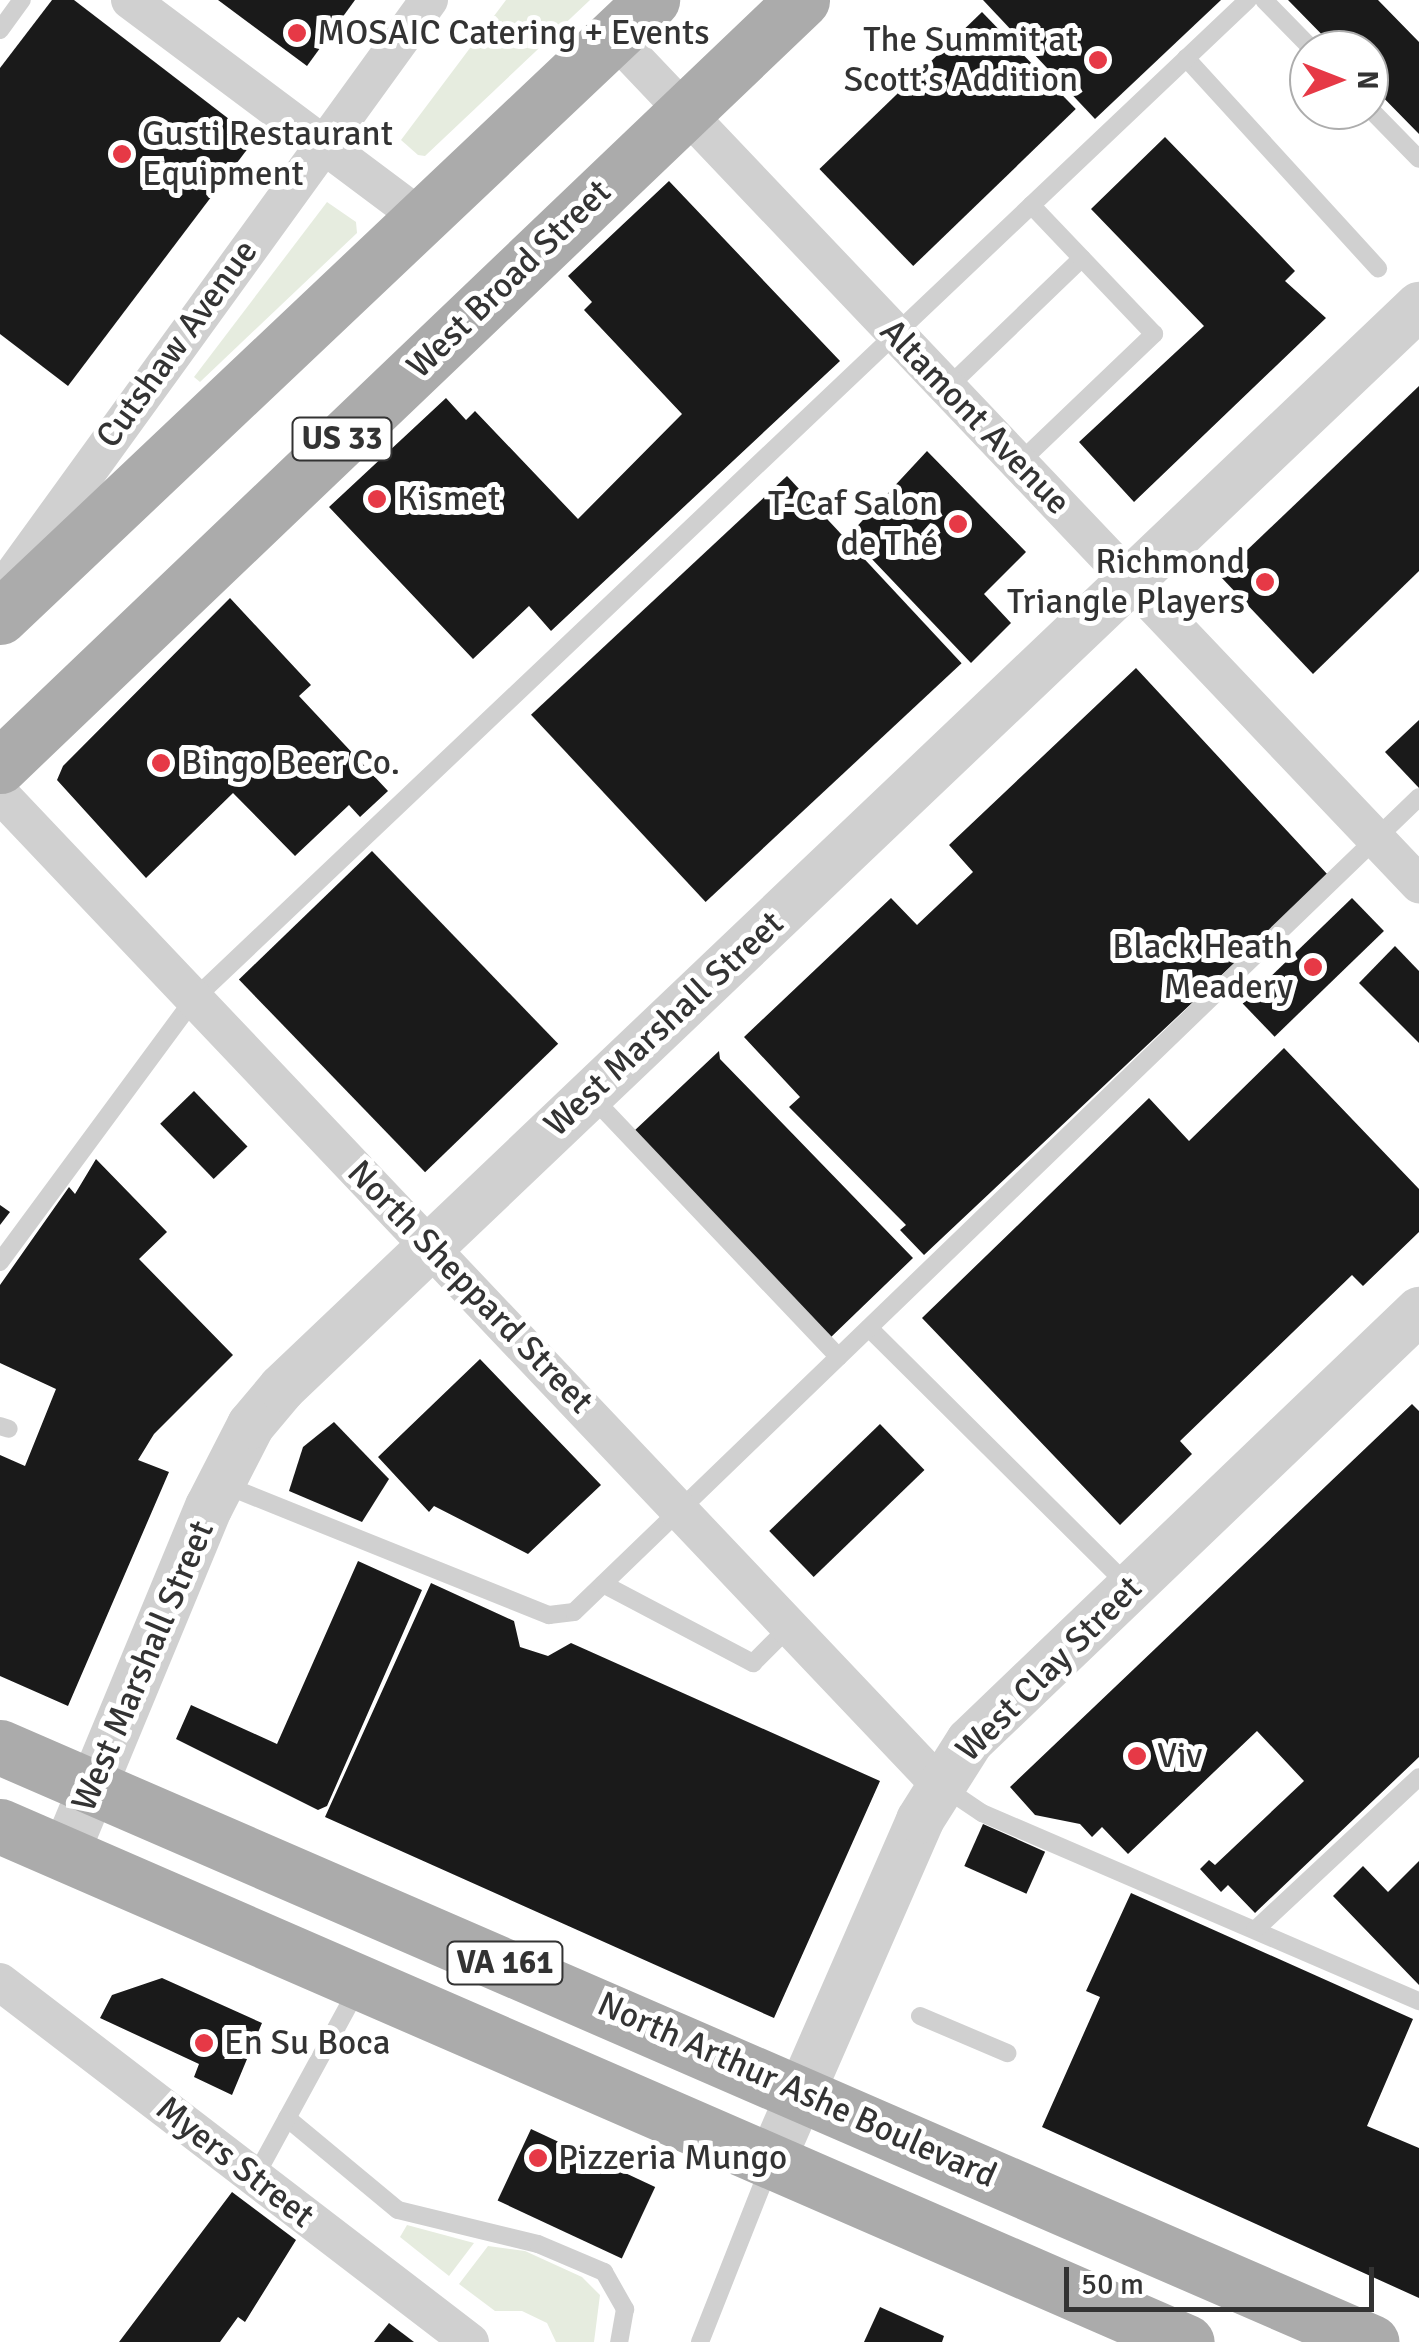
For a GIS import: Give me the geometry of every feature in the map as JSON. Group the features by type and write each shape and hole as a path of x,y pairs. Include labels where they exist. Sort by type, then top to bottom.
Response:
{"main road":[{"name":"West Broad Street","path":"0,766 38,723 802,0"},
{"name":"US 33","path":"0,617 633,18"},
{"name":"North Arthur Ashe Boulevard","path":"0,1747 802,2091 1372,2342"},
{"name":"VA 161","path":"0,1826 770,2164 1107,2317 1188,2342"}],"street":[{"path":"130,0 422,219"},
{"name":"Cutshaw Avenue","path":"0,593 429,0"},
{"name":"Altamont Avenue","path":"633,18 684,112 1419,884"},
{"name":"West Marshall Street","path":"65,1854 220,1483 251,1425 282,1388 1419,306"},
{"name":"North Sheppard Street","path":"0,794 938,1783"},
{"name":"West Clay Street","path":"770,2164 938,1783 970,1741 1419,1311"},
{"name":"Myers Street","path":"0,1982 470,2342"}],"lane":[{"path":"0,30 22,0"},
{"path":"0,1262 194,998 1248,0"},
{"path":"1264,0 1293,30"},
{"path":"1186,58 1378,268"},
{"path":"1389,128 1419,159"},
{"path":"1019,463 1154,334 1031,205"},
{"path":"946,388 1082,258"},
{"path":"220,1483 550,1615 574,1612 1419,797"},
{"path":"590,1094 839,1358"},
{"path":"868,1328 1130,1588"},
{"path":"603,1584 753,1663 791,1625"},
{"path":"1255,1930 1419,1776"},
{"path":"938,1783 982,1814 1419,2001"},
{"path":"255,2177 360,1983"},
{"path":"920,2016 1006,2053"},
{"path":"287,2118 398,2210 538,2244 604,2272 624,2309 620,2342"},
{"path":"700,2342 770,2164"}],"shaded area":[{"path":"506,0 590,0 425,156 418,155 401,140"},
{"path":"327,202 356,222 357,233 200,382 194,377"},
{"path":"407,2225 474,2243 449,2276 400,2237"},
{"path":"488,2246 525,2251 582,2277 600,2295 594,2342 556,2342 547,2323 522,2311 495,2311 459,2284"}],"building":[{"name":"Gusti Restaurant Equipment","path":"52,0 74,0 255,139 68,386 0,334 0,68"},
{"name":"MOSAIC Catering + Events","path":"218,0 355,0 307,66"},
{"name":"The Summit at Scott’s Addition","path":"983,0 1221,0 1095,119"},
{"path":"1288,0 1378,0 1419,42 1419,134 1389,103 1389,30 1317,30"},
{"path":"982,12 1076,109 913,266 819,169"},
{"path":"1165,137 1295,271 1285,281 1326,318 1134,502 1079,442 1204,326 1091,209"},
{"path":"669,181 840,361 551,631 529,606 473,659 329,507 446,398 466,420 475,411 578,519 682,414 584,310 592,302 568,276"},
{"path":"1419,386 1419,571 1313,674 1220,576"},
{"path":"927,451 1026,552 984,594 1011,623 971,663 849,535"},
{"path":"787,476 962,663 706,902 531,715"},
{"path":"230,598 311,685 299,696 388,791 360,817 349,805 295,856 233,793 146,878 57,780 63,766"},
{"path":"1136,668 1328,875 924,1255 900,1230 906,1225 789,1107 800,1097 744,1037 891,898 917,925 973,872 949,845"},
{"path":"1419,720 1419,788 1385,752"},
{"path":"372,851 558,1044 425,1172 239,980"},
{"name":"Black Heath Meadery","path":"1352,898 1384,931 1275,1037 1243,1004"},
{"path":"1395,946 1419,971 1419,1043 1359,983"},
{"path":"1284,1048 1419,1189 1419,1232 1363,1286 1352,1275 1180,1441 1192,1454 1120,1525 922,1318 1149,1098 1189,1141"},
{"path":"719,1051 720,1059 913,1258 829,1339 633,1132"},
{"path":"194,1091 247,1146 214,1179 160,1124"},
{"path":"96,1159 167,1232 139,1259 233,1355 154,1434 138,1460 169,1472 68,1706 0,1676 0,1455 25,1466 56,1389 0,1363 0,1285 69,1187 75,1194"},
{"path":"0,1205 10,1212 0,1225"},
{"path":"480,1359 601,1485 528,1554 434,1506 429,1512 378,1457"},
{"path":"1412,1404 1419,1411 1419,1757 1255,1913 1228,1885 1221,1892 1200,1869 1209,1860 1215,1865 1304,1781 1257,1731 1128,1854 1102,1827 1092,1837 1080,1824 1035,1815 1010,1787"},
{"path":"334,1422 389,1479 362,1522 289,1491 303,1447"},
{"path":"880,1424 924,1470 814,1577 769,1531"},
{"path":"358,1561 422,1590 327,1806 318,1810 176,1739 191,1705 277,1744"},
{"path":"431,1583 514,1621 520,1647 548,1656 571,1643 880,1781 774,2018 325,1817"},
{"path":"983,1824 1045,1852 1026,1894 964,1866"},
{"path":"1419,1861 1419,1985 1333,1896 1363,1866 1388,1892"},
{"path":"1131,1893 1413,2019 1367,2126 1419,2148 1419,2298 1042,2127 1100,1997 1086,1991"},
{"name":"En Su Boca","path":"162,1978 262,2023 232,2095 194,2077 199,2064 100,2018 112,1995"},
{"path":"531,2129 655,2187 622,2258 498,2201"},
{"path":"232,2192 296,2240 245,2322 238,2317 220,2342 119,2342"},
{"path":"880,2307 944,2336 942,2342 864,2342"},
{"path":"389,2323 414,2342 374,2342"}],"place":[{"name":"MOSAIC Catering + Events","path":"297,33"},
{"name":"The Summit at Scott’s Addition","path":"1098,60"},
{"name":"Gusti Restaurant Equipment","path":"122,154"},
{"name":"Kismet","path":"377,499"},
{"name":"T-Caf Salon de Thé","path":"958,524"},
{"name":"Richmond Triangle Players","path":"1265,582"},
{"name":"Bingo Beer Co.","path":"161,763"},
{"name":"Black Heath Meadery","path":"1313,967"},
{"name":"Viv","path":"1137,1756"},
{"name":"En Su Boca","path":"204,2043"},
{"name":"Pizzeria Mungo","path":"538,2158"}]}
